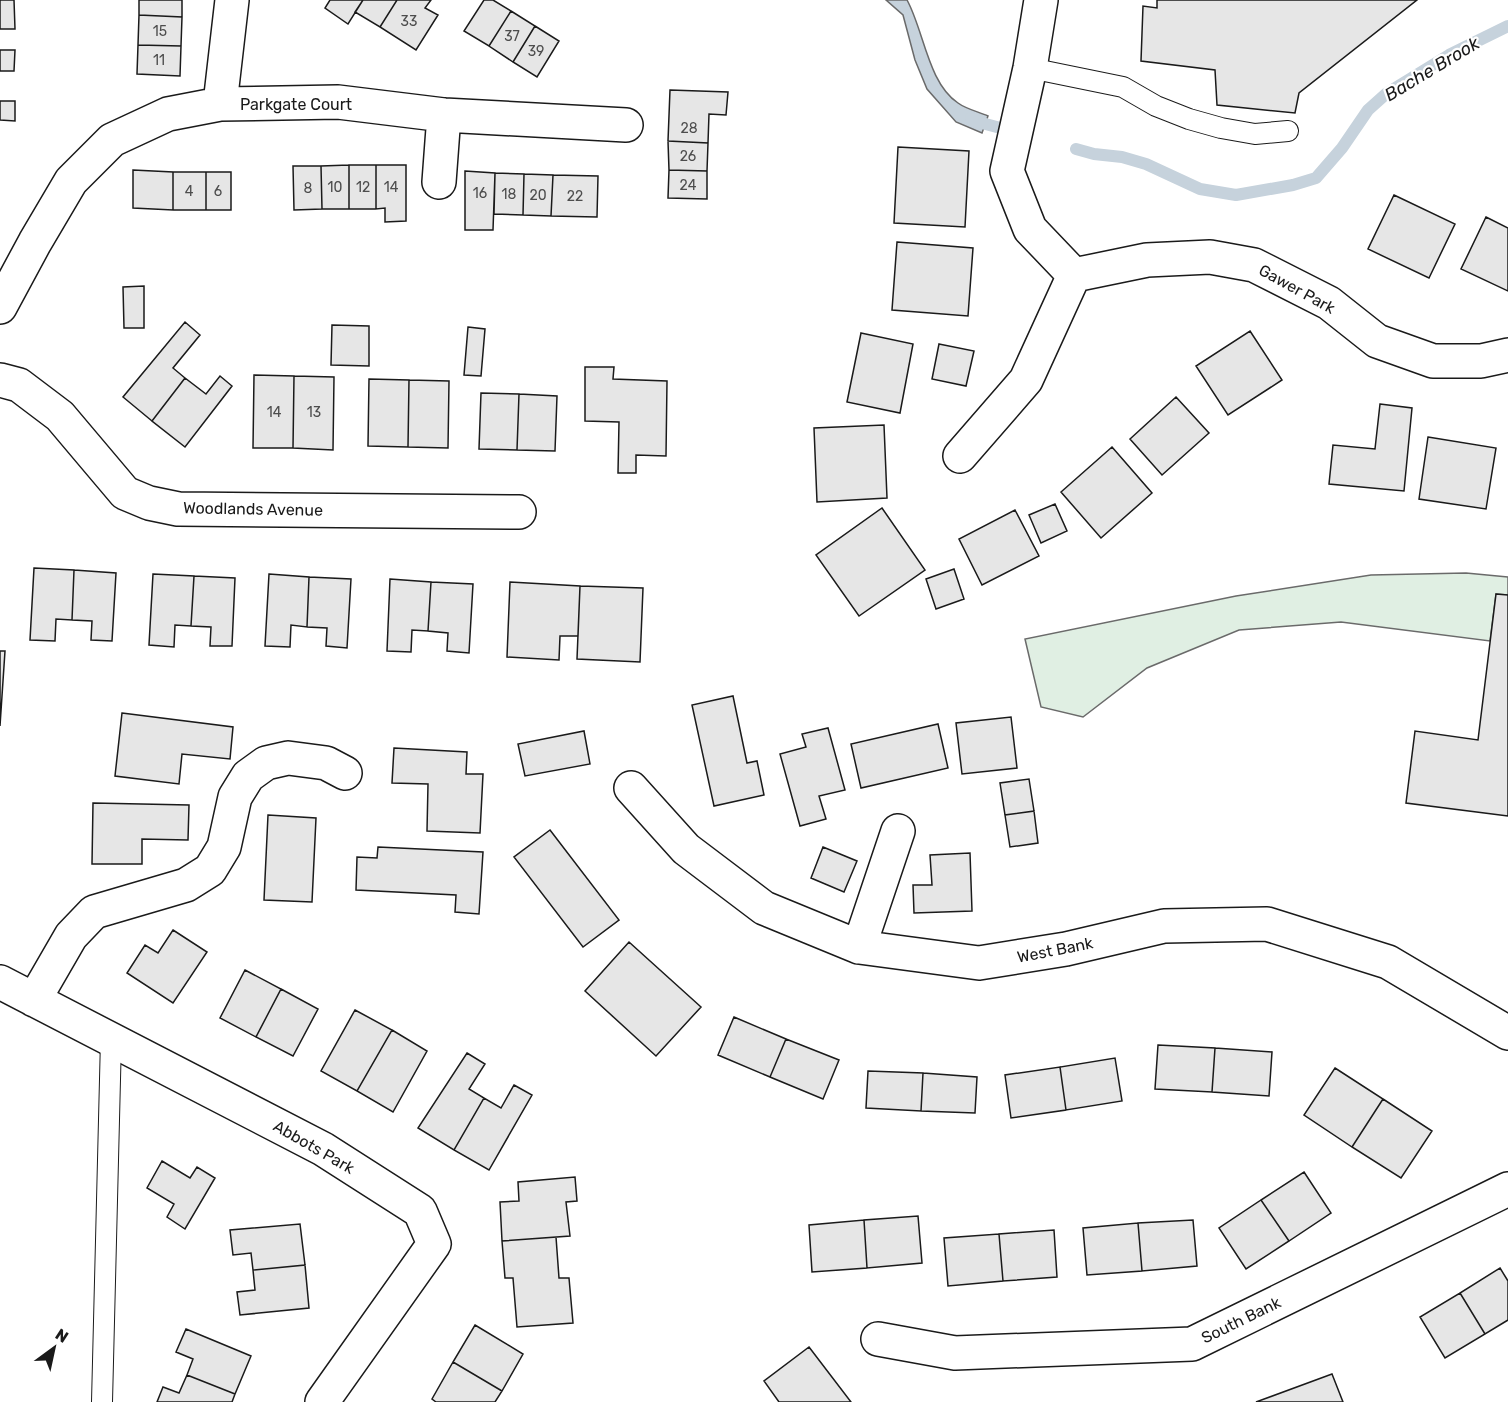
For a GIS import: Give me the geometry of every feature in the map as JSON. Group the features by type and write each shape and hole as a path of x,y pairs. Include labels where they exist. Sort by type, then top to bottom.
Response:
{"street":[{"name":"Parkgate Court","path":"220,104 232,0"},
{"path":"960,456 1026,380 1074,275 1030,229 1007,171 1030,68 1041,0"},
{"name":"Parkgate Court","path":"0,307 71,181 112,140 168,114 220,104 338,102 444,115 626,125"},
{"path":"439,182 444,115"},
{"name":"Gawer Park","path":"1074,275 1147,260 1210,257 1254,265 1329,303 1377,341 1433,361 1481,361 1508,355"},
{"name":"Woodlands Avenue","path":"0,380 20,385 60,416 125,493 149,503 178,509 519,512"},
{"path":"34,1000 71,936 94,912 186,885 210,870 224,847 235,797 248,776 266,764 288,758 326,763 345,773"},
{"name":"West Bank","path":"631,788 686,849 764,908 859,947 979,963 1066,949 1164,926 1268,924 1388,962 1508,1033"},
{"path":"859,947 898,831"},
{"name":"Abbots Park","path":"0,982 323,1149 420,1211 434,1244 322,1402"},
{"name":"South Bank","path":"878,1339 954,1353 1192,1344 1508,1190"}],"lane":[{"path":"1030,68 1123,87 1156,106 1221,128 1255,134 1288,131"},
{"path":"102,1402 111,1039"}],"green space":[{"path":"1466,573 1508,577 1508,595 1496,594 1490,641 1341,622 1239,630 1147,668 1083,717 1041,707 1025,639 1236,596 1371,575"}],"shaded area":[{"path":"886,0 907,0 940,83 958,103 988,116 982,133 956,122 927,89 915,60 903,15"}],"building":[{"path":"0,0 14,0 15,29 0,29"},
{"path":"139,0 182,0 182,17 139,15"},
{"path":"330,0 363,0 348,24 325,8"},
{"path":"363,0 397,0 380,27 355,12"},
{"path":"397,0 431,0 425,8 438,15 416,50 380,27"},
{"path":"484,0 493,0 511,11 489,46 464,31"},
{"path":"1157,0 1417,0 1299,93 1295,113 1217,105 1215,70 1141,61 1143,6 1157,8"},
{"path":"511,11 535,26 513,62 489,46"},
{"path":"139,15 182,17 181,46 138,45"},
{"path":"535,26 559,41 537,77 513,62"},
{"path":"138,45 181,46 180,76 137,74"},
{"path":"0,50 15,50 14,71 0,71"},
{"path":"670,90 728,92 726,115 709,114 708,143 668,141"},
{"path":"0,101 15,101 15,121 0,120"},
{"path":"668,141 708,143 707,171 669,170"},
{"path":"898,147 969,151 965,227 894,223"},
{"path":"349,165 376,165 376,209 349,209"},
{"path":"349,165 349,209 322,209 321,166"},
{"path":"376,165 406,165 406,221 385,222 385,208 376,209"},
{"path":"293,166 321,166 322,209 294,210"},
{"path":"133,170 173,172 173,210 133,208"},
{"path":"669,170 707,171 707,199 668,198"},
{"path":"465,171 495,173 493,230 465,230"},
{"path":"173,172 206,172 206,210 173,210"},
{"path":"206,172 231,172 231,210 206,210"},
{"path":"495,173 524,174 523,215 494,214"},
{"path":"524,174 553,175 551,216 523,215"},
{"path":"553,175 598,176 597,217 551,216"},
{"path":"1394,195 1455,224 1429,278 1368,249"},
{"path":"1486,217 1508,228 1508,291 1461,269"},
{"path":"897,242 973,248 968,316 892,310"},
{"path":"144,286 144,328 124,328 123,287"},
{"path":"185,322 200,335 173,368 185,378 152,421 123,397"},
{"path":"332,325 369,326 369,366 331,365"},
{"path":"468,327 485,329 481,376 464,375"},
{"path":"1250,331 1282,380 1228,415 1196,366"},
{"path":"861,333 913,344 900,413 847,402"},
{"path":"939,344 974,351 966,386 932,379"},
{"path":"585,367 614,367 613,379 667,381 666,456 636,455 636,473 618,473 619,422 585,421"},
{"path":"254,375 294,376 293,448 253,448"},
{"path":"220,376 232,386 185,447 152,421 185,378 206,394"},
{"path":"294,376 334,377 333,450 293,448"},
{"path":"369,379 409,380 408,447 368,446"},
{"path":"409,380 449,381 448,448 408,447"},
{"path":"481,393 519,394 517,450 479,449"},
{"path":"519,394 557,396 555,451 517,450"},
{"path":"1176,397 1209,433 1162,475 1130,439"},
{"path":"1380,404 1412,408 1404,491 1329,484 1333,445 1375,449"},
{"path":"884,425 887,498 817,502 814,428"},
{"path":"1428,437 1496,448 1486,509 1419,499"},
{"path":"1112,447 1152,493 1101,538 1061,492"},
{"path":"1055,504 1067,531 1041,543 1029,515"},
{"path":"882,508 925,570 859,616 816,555"},
{"path":"1015,510 1039,556 982,585 959,539"},
{"path":"34,568 74,570 72,620 56,619 55,641 30,640"},
{"path":"954,569 964,599 936,609 926,579"},
{"path":"74,570 116,573 112,641 91,640 92,621 72,620"},
{"path":"153,574 194,576 191,626 175,625 174,647 149,645"},
{"path":"269,574 309,577 307,627 291,625 290,647 265,646"},
{"path":"194,576 235,578 232,646 210,646 211,627 191,626"},
{"path":"309,577 351,579 347,648 326,646 327,628 307,627"},
{"path":"390,579 431,582 428,631 412,630 411,652 387,651"},
{"path":"431,582 473,584 469,653 447,651 448,633 428,631"},
{"path":"510,582 580,586 578,636 560,636 559,660 507,657"},
{"path":"580,586 643,588 640,662 577,659"},
{"path":"1496,594 1508,595 1508,816 1406,803 1415,731 1478,740"},
{"path":"0,651 5,651 0,726"},
{"path":"733,696 747,763 757,761 764,795 714,806 692,705"},
{"path":"122,713 233,727 230,759 182,754 179,784 115,776"},
{"path":"1011,717 1017,768 962,774 956,723"},
{"path":"938,724 948,768 861,788 851,744"},
{"path":"828,728 845,790 819,796 826,819 800,826 780,754 806,747 802,734"},
{"path":"584,731 590,764 525,776 518,744"},
{"path":"394,748 467,752 466,774 483,774 480,833 427,831 428,784 392,783"},
{"path":"1029,779 1034,811 1005,815 1000,783"},
{"path":"93,803 189,805 188,840 142,839 142,864 92,864"},
{"path":"1034,811 1038,843 1010,847 1005,815"},
{"path":"268,815 316,818 312,902 264,900"},
{"path":"550,830 619,920 583,947 514,857"},
{"path":"378,847 483,852 479,914 455,912 456,895 356,890 357,857 377,858"},
{"path":"823,847 857,861 844,892 811,878"},
{"path":"970,853 972,911 914,913 913,885 932,885 930,855"},
{"path":"173,930 207,952 173,1003 127,973 145,945 158,953"},
{"path":"629,942 701,1007 656,1056 585,991"},
{"path":"245,970 281,989 256,1037 220,1018"},
{"path":"281,989 318,1009 293,1056 256,1037"},
{"path":"355,1010 392,1030 357,1091 321,1071"},
{"path":"734,1017 786,1039 770,1077 718,1055"},
{"path":"392,1030 427,1051 393,1112 357,1091"},
{"path":"786,1039 839,1060 823,1099 770,1077"},
{"path":"1158,1045 1215,1048 1212,1092 1155,1089"},
{"path":"1215,1048 1272,1052 1269,1096 1212,1092"},
{"path":"467,1053 485,1064 469,1089 484,1098 454,1150 418,1128"},
{"path":"1115,1058 1122,1101 1066,1110 1060,1067"},
{"path":"1060,1067 1066,1110 1011,1118 1005,1075"},
{"path":"1335,1068 1383,1099 1352,1147 1304,1115"},
{"path":"868,1071 923,1073 921,1111 866,1108"},
{"path":"923,1073 977,1077 975,1113 921,1111"},
{"path":"514,1085 532,1095 489,1170 454,1150 484,1098 501,1108"},
{"path":"1383,1099 1432,1131 1401,1178 1352,1147"},
{"path":"162,1161 190,1178 197,1167 215,1178 185,1229 167,1217 174,1204 147,1188"},
{"path":"1304,1172 1331,1213 1289,1241 1261,1200"},
{"path":"575,1177 577,1201 566,1202 570,1236 502,1241 500,1202 519,1201 518,1182"},
{"path":"1261,1200 1289,1241 1246,1269 1219,1228"},
{"path":"918,1216 922,1263 867,1268 864,1220"},
{"path":"864,1220 867,1268 812,1272 809,1225"},
{"path":"1193,1220 1197,1266 1142,1271 1138,1223"},
{"path":"1138,1223 1142,1271 1087,1275 1083,1228"},
{"path":"300,1224 305,1265 253,1270 251,1253 233,1255 230,1230"},
{"path":"1054,1230 1057,1277 1003,1281 999,1234"},
{"path":"999,1234 1003,1281 948,1286 944,1238"},
{"path":"556,1237 559,1278 569,1278 573,1323 517,1327 513,1278 505,1278 502,1241"},
{"path":"305,1265 309,1308 240,1315 237,1292 255,1290 253,1270"},
{"path":"1500,1268 1508,1281 1508,1320 1485,1334 1460,1293"},
{"path":"1460,1293 1485,1334 1445,1358 1420,1317"},
{"path":"475,1325 523,1354 502,1391 453,1362"},
{"path":"186,1329 251,1356 235,1394 187,1375 193,1359 176,1352"},
{"path":"809,1347 851,1402 779,1402 764,1381"},
{"path":"453,1362 502,1391 495,1402 436,1402 432,1399"},
{"path":"1332,1374 1343,1402 1256,1402"},
{"path":"187,1375 235,1394 232,1402 157,1402 163,1387 179,1393"}],"waterway":[{"name":"Bache Brook","path":"1076,149 1094,154 1122,157 1146,164 1200,189 1236,195 1293,185 1316,178 1342,148 1368,110 1387,93 1449,55 1508,26"},
{"name":"Bache Brook","path":"971,118 1008,130"}]}
